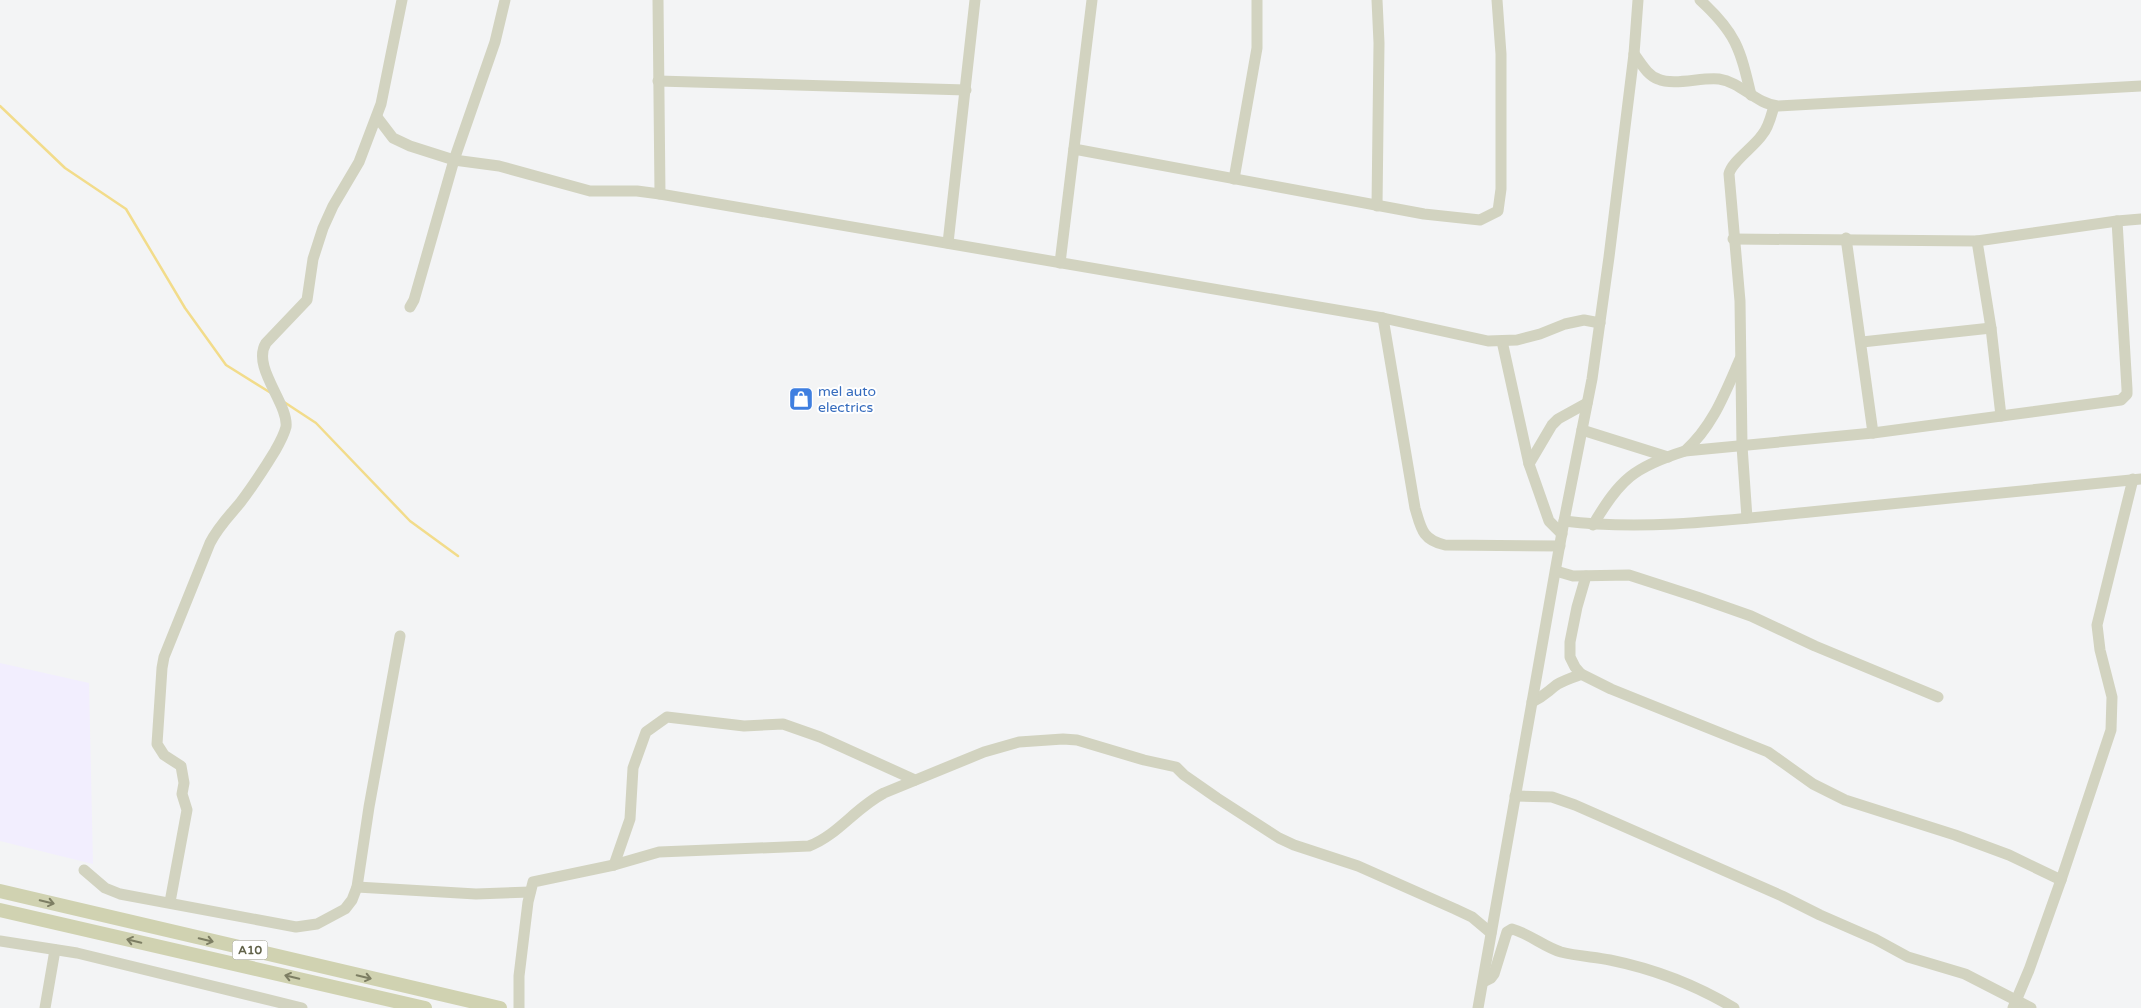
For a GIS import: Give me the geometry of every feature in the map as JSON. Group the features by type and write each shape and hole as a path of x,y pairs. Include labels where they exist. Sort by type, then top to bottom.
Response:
{"main road":[{"name":"A10","path":"0,891 500,1008"},
{"name":"A10","path":"0,910 425,1008"}],"street":[{"path":"170,902 187,810 182,794 184,783 181,766 164,754 156,744 164,657 217,529 239,504 263,470 285,429 285,419 266,369 262,355 263,350 266,343 306,302 313,259 323,228 340,193 359,162 377,117 383,97 402,0"},
{"path":"410,307 414,300 454,160 495,42 505,0"},
{"path":"658,0 660,194"},
{"path":"948,243 975,0"},
{"path":"1060,263 1092,0"},
{"path":"1234,179 1257,48 1257,0"},
{"path":"1377,0 1379,43 1377,206"},
{"path":"1074,149 1377,206 1424,214 1480,220 1498,211 1501,189 1501,54 1497,0"},
{"path":"1478,1008 1600,323 1634,54 1638,0"},
{"path":"1700,0 1734,37 1743,59 1751,94"},
{"path":"1634,54 1649,73 1656,78 1670,81 1718,79 1732,83 1774,106 2141,86"},
{"path":"658,81 966,90"},
{"path":"1747,518 1742,446 1740,300 1733,239 1730,168 1762,136 1771,118 1774,106"},
{"path":"377,117 393,138 410,146 454,160 499,166 590,191 637,191 660,194 1383,318 1475,340 1502,341 1540,334 1584,320 1600,323"},
{"path":"1733,239 1846,238 1977,241 2141,219"},
{"path":"1593,525 1611,495 1630,475 1685,451 1873,433 2118,401 2126,394 2123,286 2117,221"},
{"path":"1846,238 1862,342 1873,433"},
{"path":"1977,241 1991,328 2002,416"},
{"path":"1383,318 1415,508 1424,534 1434,542 1444,545 1561,540"},
{"path":"1862,342 1991,328"},
{"path":"1502,341 1529,464 1549,521 1561,540"},
{"path":"1685,451 1698,440 1714,416 1742,355"},
{"path":"1529,464 1552,425 1558,419 1587,403"},
{"path":"1582,430 1668,457"},
{"path":"1564,521 1593,525 1747,518 2137,479 2097,625 2100,650 2112,696 2110,730 2062,880 2014,1004"},
{"path":"1556,571 1573,576 1629,575 1697,596 1751,616 1815,646 1938,697"},
{"path":"1586,576 1570,642 1570,657 1581,674 1611,689 1768,752 1813,784 1845,800 1955,835 2009,855 2062,880"},
{"path":"84,870 105,888 120,894 296,927 318,924 332,917 349,904 357,887 369,807 400,636"},
{"path":"1532,702 1546,695 1556,684 1569,681 1581,674"},
{"path":"614,865 630,819 633,768 646,732 667,716 744,726 783,724 820,737 915,780"},
{"path":"519,1008 518,983 533,882 539,879 614,865 659,852 809,846 824,841 868,801 984,752 1019,742 1062,739 1089,743 1176,767 1216,798 1279,838 1294,845 1358,866 1456,909 1472,917 1491,933"},
{"path":"1515,796 1552,797 1575,805 1782,896 1875,939 1908,957 1964,974 2014,1004 2031,1008"},
{"path":"357,887 476,894 530,892"},
{"path":"1483,982 1494,974 1507,932 1512,930 1527,934 1559,951 1612,961 1680,980 1712,994 1734,1008"},
{"path":"0,941 77,953 302,1008"},
{"path":"45,1008 55,950"}],"shaded area":[{"path":"0,663 89,683 93,864 0,841"}],"waterway":[{"path":"0,106 65,168 126,209 185,308 226,365 271,393"},
{"path":"284,402 316,423 410,521 458,556"}],"place":[{"name":"mel auto electrics","path":"801,399"}]}
